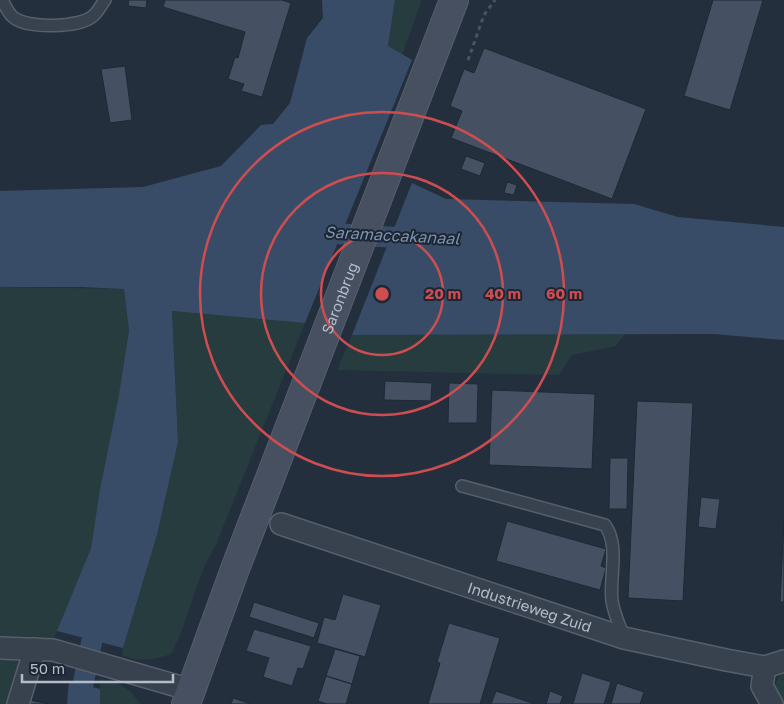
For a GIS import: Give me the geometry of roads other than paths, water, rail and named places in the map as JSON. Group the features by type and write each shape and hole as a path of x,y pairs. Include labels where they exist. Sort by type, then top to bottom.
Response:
{"main road":[{"name":"Saronbrug","path":"188,697 235,569 454,0"}],"street":[{"name":"Industrieweg Zuid","path":"281,524 624,638 726,660 775,664"},
{"path":"0,648 44,649 115,668 188,697"},
{"path":"18,704 44,649"},
{"path":"772,704 762,686 775,664"}],"lane":[{"path":"2,0 13,17 25,23 53,27 72,24 92,17 105,0"},
{"path":"462,486 605,525 610,532 613,542 612,602 624,638"}],"water":[{"path":"322,0 395,0 388,46 412,60 305,323 172,311 178,442 157,535 123,648 57,631 91,548 129,331 124,289 0,287 0,191 143,187 221,166 261,125 273,124 290,103 307,38 323,18"},
{"path":"412,183 446,199 634,204 678,217 784,227 784,340 713,334 352,335"},
{"path":"69,681 100,689 100,704 67,704"}],"waterway":[{"name":"Saramaccakanaal","path":"312,232 419,239"},
{"path":"80,704 98,611"}]}
